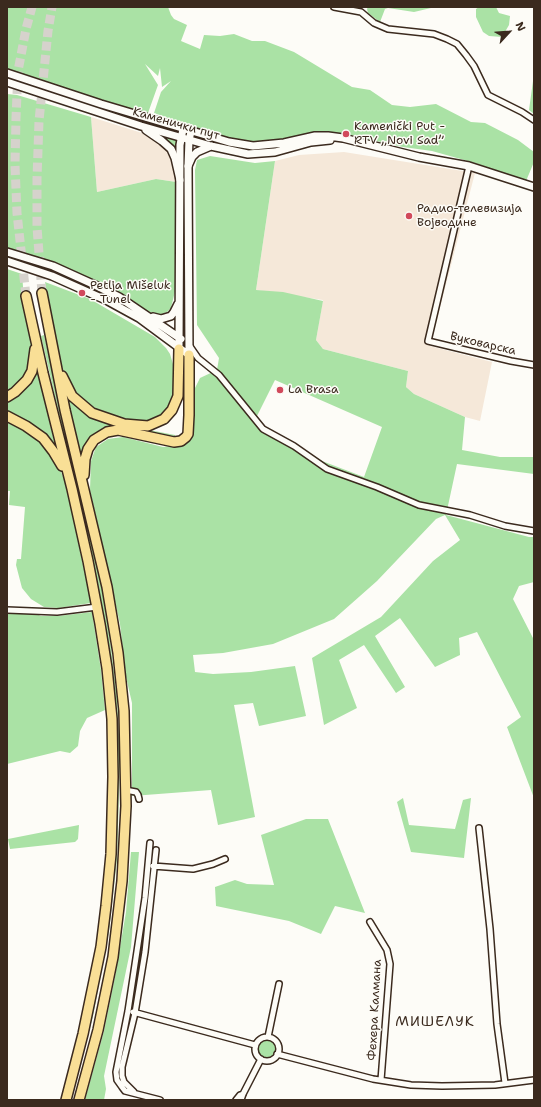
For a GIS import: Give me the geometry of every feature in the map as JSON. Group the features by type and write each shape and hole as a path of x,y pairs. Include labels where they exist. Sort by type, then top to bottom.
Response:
{"highway":[{"path":"42,293 65,410 107,586 118,653 123,704 125,790 122,881 112,957 98,1030 79,1100"},
{"path":"26,296 72,489 98,611 107,668 110,706 113,778 111,854 106,906 101,947 83,1034 66,1100"},
{"path":"7,397 21,387 32,371 35,352 34,331"},
{"path":"54,356 72,396 81,405 92,413 111,420 124,424 148,426 164,419 172,410 178,396 179,349"},
{"path":"87,500 84,475 85,459 91,444 102,434 118,430 174,442 180,441 186,437 188,434 189,415 189,350"},
{"path":"7,416 26,426 43,438 53,451 72,489"}],"main road":[{"name":"Каменички пут","path":"7,73 100,104 229,142 253,146 284,143 315,136 343,138 419,158 469,166 534,187"},
{"name":"Каменички пут","path":"7,83 141,126 210,146 248,154 275,152 311,142 343,138"},
{"path":"141,126 171,149 175,158 180,180"},
{"path":"179,349 180,180 181,137 183,129"},
{"path":"189,350 188,166 189,140 191,132"},
{"path":"188,166 192,157 197,152 210,146"},
{"path":"7,252 74,275 119,297 179,338 189,350"},
{"path":"7,261 52,276 108,301 139,318 179,349 189,350"},
{"path":"143,312 156,318 171,316 180,298"}],"street":[{"path":"334,7 361,12 374,23 388,29 434,34 457,44 474,66 488,95 522,112 534,120"},
{"path":"361,12 364,7"},
{"name":"Вуковарска","path":"469,166 428,341 534,365"},
{"path":"189,350 219,375 263,429 294,446 327,469 419,505 470,515 505,526 534,531"},
{"path":"189,350 198,358"},
{"path":"7,610 57,612 98,611"},
{"path":"125,790 136,792 139,799"},
{"path":"480,828 490,929 497,1024 505,1083"},
{"path":"150,842 145,898 128,1011 116,1072 117,1080 126,1090 160,1100"},
{"path":"136,1094 124,1082 122,1067 135,1013 145,952 156,850"},
{"path":"148,866 193,868 213,864 225,859"},
{"name":"Фехера Калмана","path":"370,922 387,950 390,964 381,1080"},
{"path":"268,1037 279,984"},
{"path":"128,1011 255,1045"},
{"path":"268,1037 277,1043 277,1054 272,1059 261,1059 256,1053 255,1045 260,1039 268,1037"},
{"path":"277,1054 381,1080 411,1085 442,1086 534,1080"},
{"path":"241,1100 261,1059"},
{"path":"236,1100 240,1094 243,1094"}],"shaded area":[{"path":"91,117 142,133 160,144 168,152 171,159 176,182 156,179 97,192"},
{"path":"344,152 475,173 430,346 492,362 480,421 465,417 414,394 406,387 408,371 323,349 316,340 323,300 256,290 275,161 299,155"}],"green space":[{"path":"7,7 168,7 174,19 187,25 181,41 200,49 204,35 220,36 234,34 252,41 265,41 294,52 352,87 370,90 392,105 410,107 436,104 471,122 485,123 518,140 534,152 534,162 526,181 475,163 432,151 403,147 341,133 326,133 268,144 233,141 154,113 161,92 171,81 162,87 160,68 158,76 145,64 158,85 148,113 53,88 7,71"},
{"path":"368,7 432,7 414,12 388,8 385,9 380,22 368,13"},
{"path":"479,7 496,7 499,13 510,16 509,25 502,37 489,36 483,32 476,17 476,9"},
{"path":"534,81 534,114 529,110"},
{"path":"7,94 17,95 91,117 97,192 156,179 176,182 176,287 171,308 167,312 159,315 141,309 7,249"},
{"path":"161,136 177,140 178,159 169,142"},
{"path":"183,151 185,151 186,330 183,330"},
{"path":"210,156 255,163 275,161 256,290 283,292 323,301 316,340 323,349 408,371 406,387 414,394 465,417 462,450 500,457 534,457 534,474 457,464 446,515 529,537 534,537 534,582 519,586 513,599 534,640 534,798 507,727 521,717 477,632 459,638 460,655 435,667 400,618 375,636 405,687 396,693 364,645 339,660 357,708 324,725 312,658 381,617 433,561 460,540 445,515 436,519 377,581 334,619 273,644 223,653 193,655 195,672 213,674 251,672 295,666 306,716 259,726 253,703 234,705 255,817 218,825 211,790 132,796 132,703 126,677 120,624 90,490 91,461 96,447 108,439 123,437 163,447 182,445 190,441 194,426 193,392 200,378 217,370 219,358 197,325 195,170 197,160","holes":["275,380 382,427 364,477 322,461 267,428 256,418"]},
{"path":"7,256 60,273 100,290 138,312 136,314 99,292 59,275 7,258"},
{"path":"7,269 22,274 24,299 31,331 33,353 30,371 24,379 7,394"},
{"path":"45,282 90,299 155,337 166,348 170,354 173,364 174,391 171,404 165,413 157,418 146,421 122,419 93,410 76,394 67,379 57,354"},
{"path":"44,335 102,589 117,697 120,759 117,859 109,931 93,1016 71,1100 69,1100 91,1015 117,759 115,698 109,649 99,590 41,336"},
{"path":"37,369 55,445 30,423 7,412 7,400 30,384"},
{"path":"66,393 85,412 98,420 175,435 175,438 117,426 91,438 84,447 81,461"},
{"path":"7,419 25,428 41,441 59,467 64,479 73,517 91,603 58,608 44,607 31,599 22,588 16,565 17,559 21,559 25,507 9,505 10,491 7,491"},
{"path":"32,612 41,616 58,616 92,612 101,670 105,710 87,718 80,731 78,746 70,753 60,751 7,764 7,613"},
{"path":"403,798 409,825 455,829 463,800 471,798 464,858 411,852 397,802"},
{"path":"306,819 328,819 365,913 335,906 321,934 289,921 216,906 215,887 235,880 247,884 274,885 261,835"},
{"path":"79,825 78,839 75,842 10,849 8,839"},
{"path":"131,852 139,852 131,947 104,1076 106,1089 104,1100 85,1100 104,1031 115,977 126,912"},
{"path":"267,1038 274,1041 277,1048 274,1055 267,1058 260,1055 257,1048 260,1041"}],"tunnel":[{"path":"26,296 17,213 15,165 18,71 32,7"},
{"path":"42,293 37,227 39,121 48,31 52,7"}],"place":[{"name":"Kamenički Put - RTV „Novi Sad”","path":"346,134"},
{"name":"Радио-телевизија Војводине","path":"409,216"},
{"name":"Petlja Mišeluk - Tunel","path":"82,293"},
{"name":"La Brasa","path":"280,390"}],"district":[{"name":"МИШЕЛУК","path":"435,1022"}]}
